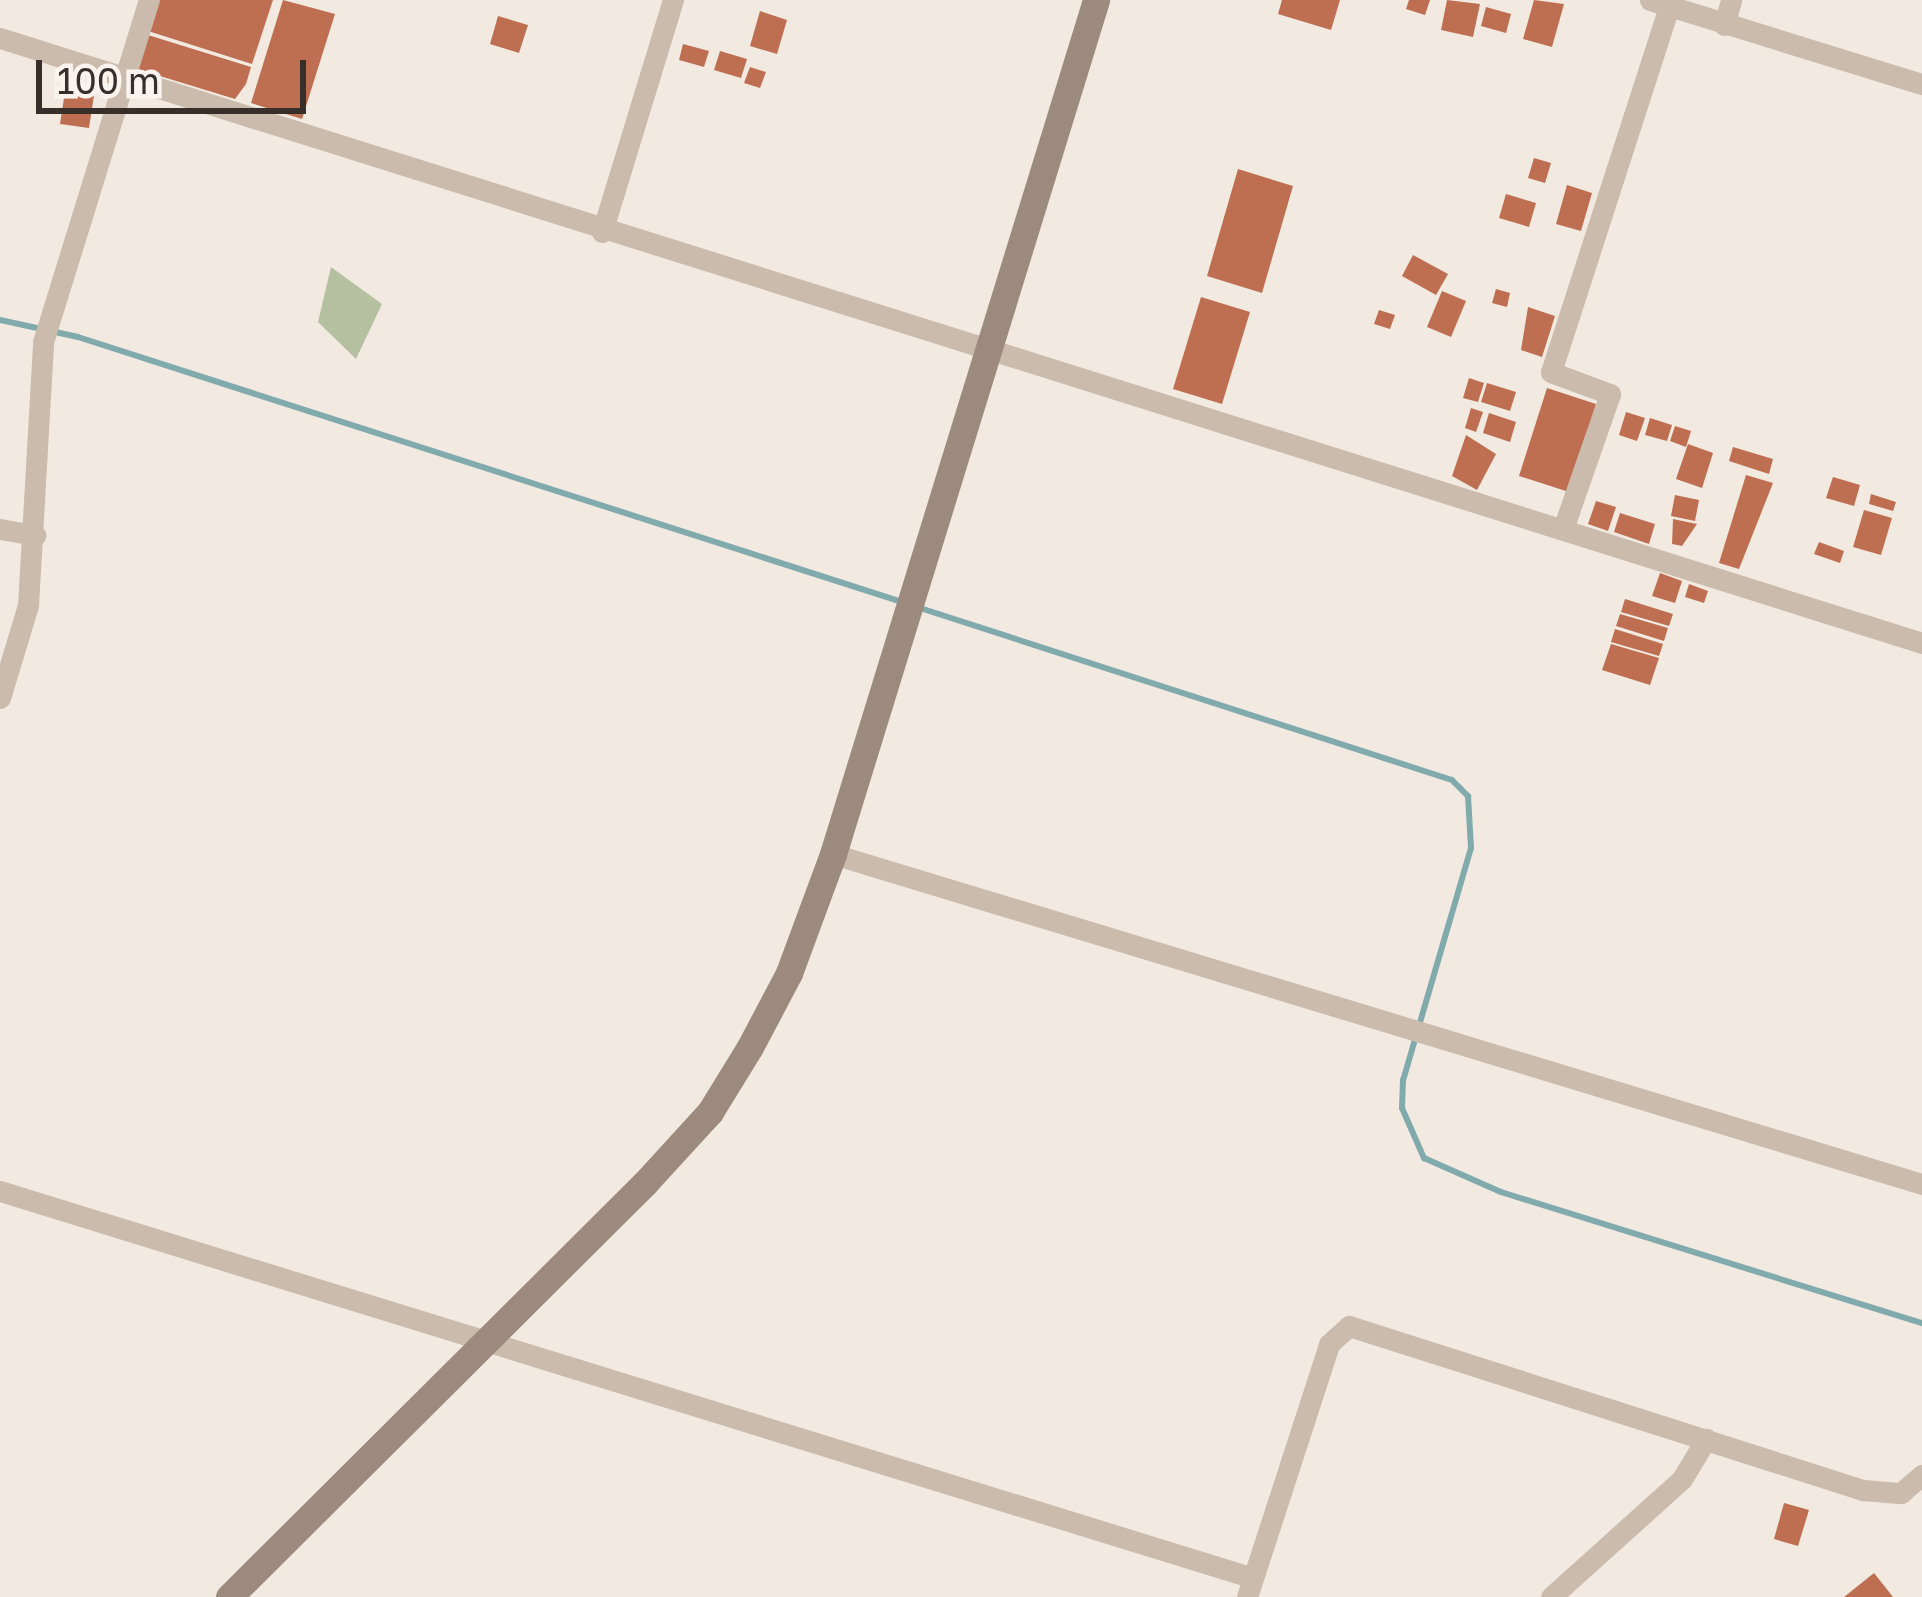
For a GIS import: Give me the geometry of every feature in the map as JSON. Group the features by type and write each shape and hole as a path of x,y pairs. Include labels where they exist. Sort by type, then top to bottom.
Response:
{"street":[{"path":"0,698 28,605 43,342 149,0"},
{"path":"602,232 673,0"},
{"path":"229,1597 710,1112 789,974 833,854 1096,0"},
{"path":"1724,25 1732,0"},
{"path":"1563,529 1610,394 1551,372 1660,3 1922,84"},
{"path":"0,38 602,232 1922,643"},
{"path":"0,529 35,536"},
{"path":"833,854 1922,1184"},
{"path":"0,1191 1250,1588 1329,1344 1349,1326 1863,1490 1901,1493 1922,1475"},
{"path":"1551,1597 1682,1479 1706,1439"}],"green space":[{"path":"331,267 382,304 356,359 318,322"}],"building":[{"path":"158,0 273,0 252,64 148,31"},
{"path":"283,0 335,14 302,119 251,103"},
{"path":"1282,0 1340,0 1331,30 1278,14"},
{"path":"1409,0 1430,0 1425,15 1406,9"},
{"path":"1447,0 1480,4 1473,37 1441,30"},
{"path":"1534,0 1564,4 1552,47 1523,39"},
{"path":"1486,7 1511,14 1506,33 1481,26"},
{"path":"760,11 787,20 777,54 750,46"},
{"path":"498,16 528,25 519,53 490,44"},
{"path":"148,35 251,67 246,84 235,99 137,69"},
{"path":"683,44 709,51 704,67 679,60"},
{"path":"720,51 747,59 741,78 714,70"},
{"path":"750,67 766,72 760,88 744,83"},
{"path":"66,85 95,89 89,128 60,124"},
{"path":"1534,158 1551,163 1545,183 1528,178"},
{"path":"1238,169 1293,186 1262,293 1207,276"},
{"path":"1567,185 1592,193 1581,231 1556,224"},
{"path":"1506,194 1536,203 1529,227 1499,218"},
{"path":"1413,255 1448,274 1436,295 1402,276"},
{"path":"1496,289 1510,293 1507,307 1492,303"},
{"path":"1442,291 1466,301 1451,337 1427,327"},
{"path":"1201,297 1250,312 1222,404 1173,389"},
{"path":"1528,307 1555,316 1542,357 1521,350"},
{"path":"1379,310 1395,315 1390,329 1374,324"},
{"path":"1469,378 1484,383 1478,402 1463,398"},
{"path":"1487,383 1516,392 1510,411 1481,402"},
{"path":"1547,388 1596,404 1569,492 1519,476"},
{"path":"1471,408 1483,412 1476,432 1465,428"},
{"path":"1626,412 1645,418 1637,441 1619,435"},
{"path":"1489,413 1516,422 1510,442 1483,433"},
{"path":"1650,418 1672,425 1667,441 1645,435"},
{"path":"1675,426 1691,431 1686,447 1670,441"},
{"path":"1466,435 1496,454 1477,490 1452,476"},
{"path":"1688,444 1713,453 1702,488 1676,479"},
{"path":"1733,447 1773,459 1769,474 1729,461"},
{"path":"1746,475 1773,483 1739,569 1719,563"},
{"path":"1833,477 1860,485 1854,506 1826,498"},
{"path":"1871,494 1896,502 1893,511 1869,504"},
{"path":"1675,495 1699,500 1695,521 1671,516"},
{"path":"1596,501 1616,507 1608,531 1588,524"},
{"path":"1864,510 1892,518 1881,555 1853,547"},
{"path":"1620,513 1655,524 1649,544 1614,532"},
{"path":"1673,519 1697,524 1682,546 1672,544"},
{"path":"1819,542 1844,551 1840,563 1814,554"},
{"path":"1660,573 1682,581 1675,603 1652,596"},
{"path":"1689,584 1708,591 1704,603 1685,597"},
{"path":"1625,599 1673,614 1669,626 1621,612"},
{"path":"1620,614 1668,628 1664,641 1616,626"},
{"path":"1615,629 1663,644 1659,656 1611,642"},
{"path":"1611,644 1659,658 1650,685 1602,670"},
{"path":"1784,1503 1809,1510 1798,1546 1774,1539"},
{"path":"1874,1573 1893,1597 1844,1597"}],"waterway":[{"path":"0,320 78,337 902,602"},
{"path":"920,608 1452,780 1468,796 1471,848 1403,1080 1402,1108 1424,1158 1501,1192 1922,1323"}]}
